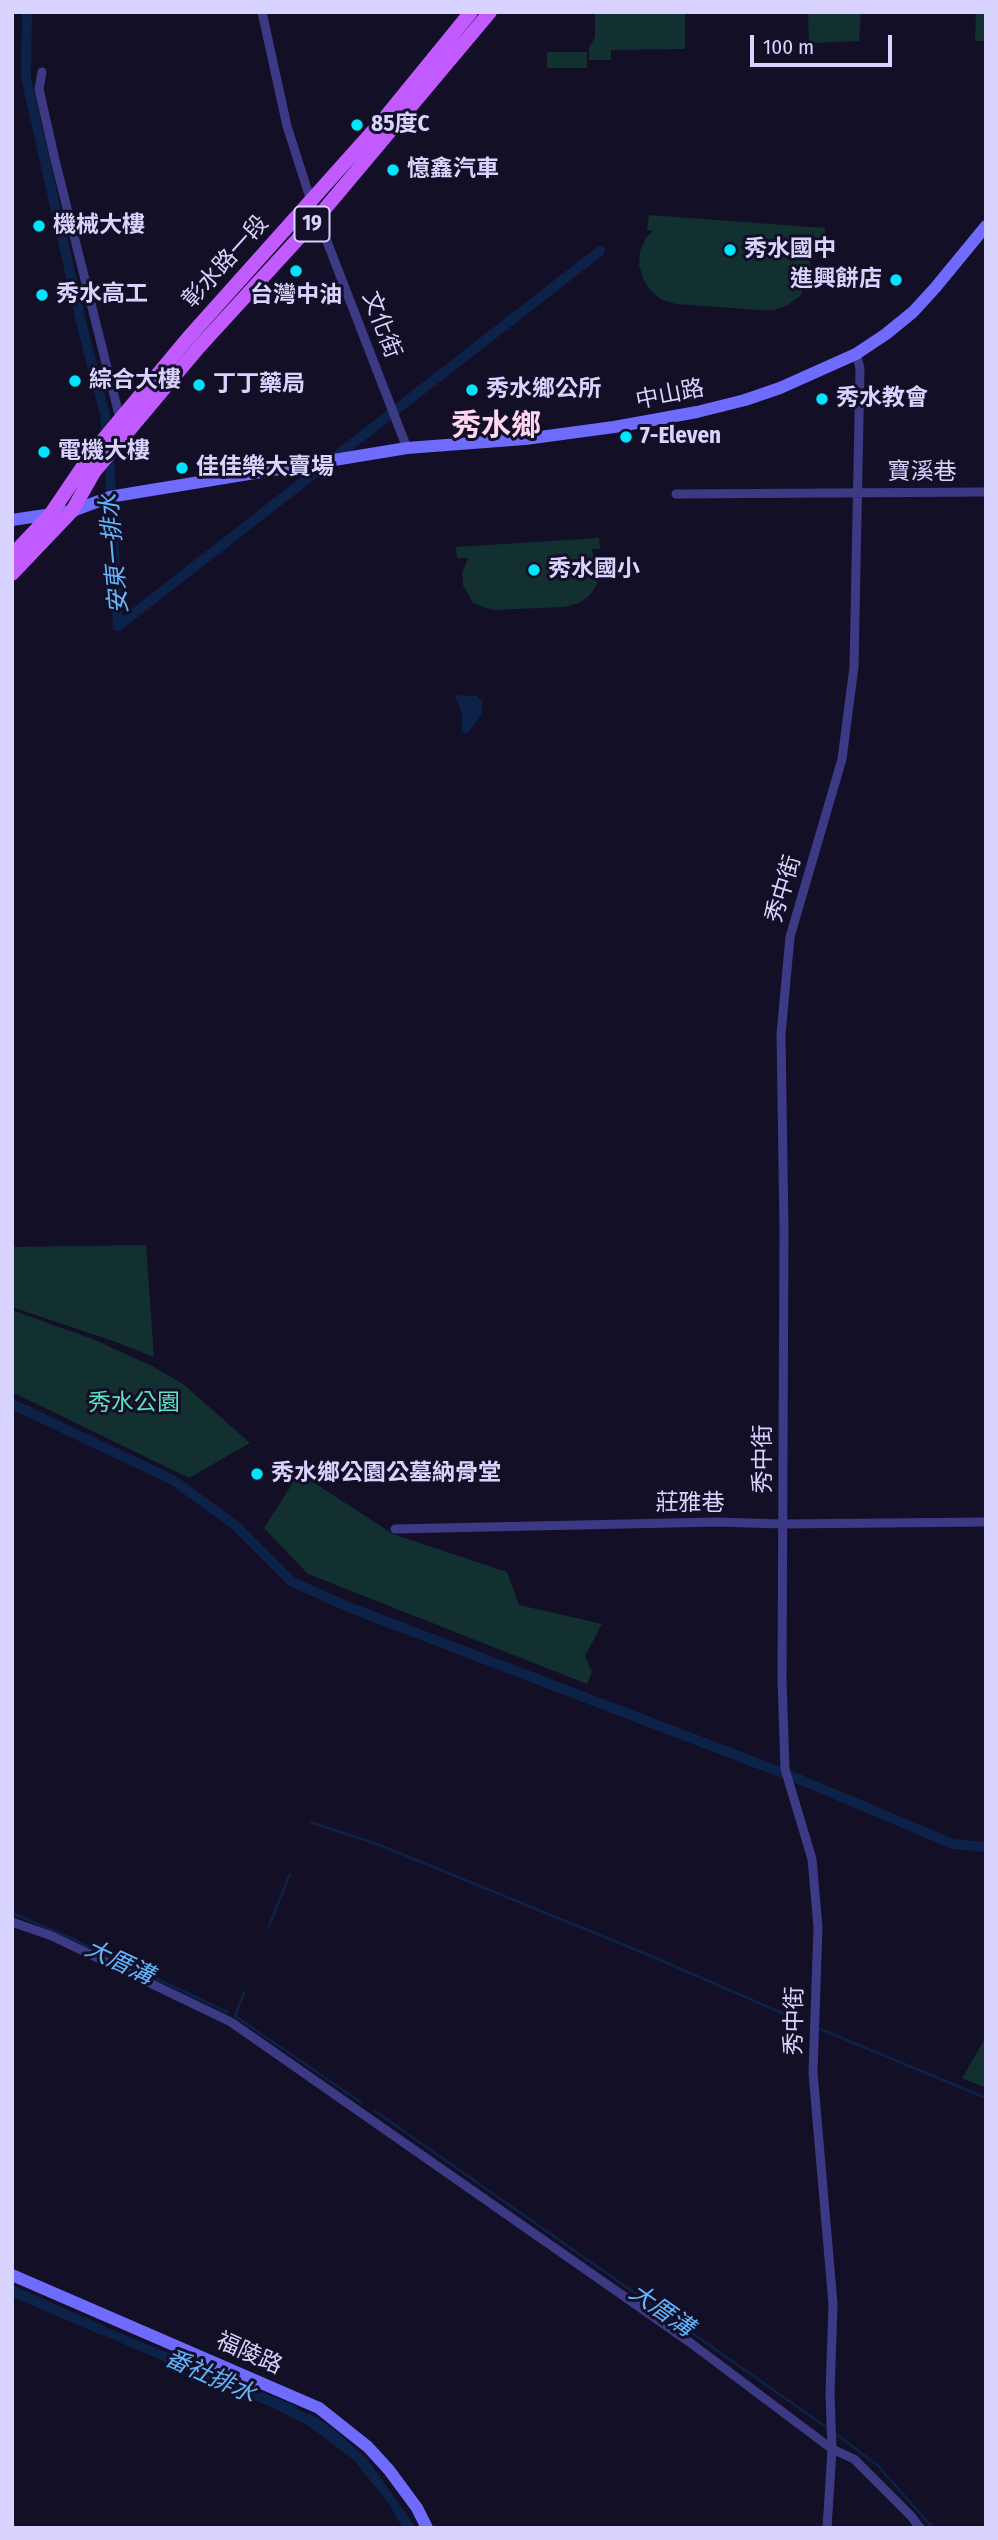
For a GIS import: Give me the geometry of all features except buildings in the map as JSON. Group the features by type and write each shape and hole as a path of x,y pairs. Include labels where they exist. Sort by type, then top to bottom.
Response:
{"main road":[{"name":"彰水路一段","path":"72,511 122,426 188,338 383,120 471,12"},
{"name":"彰水路一段","path":"50,515 92,453 199,347 318,217 490,12"},
{"name":"19","path":"12,574 72,511"},
{"name":"19","path":"12,555 50,515"}],"street":[{"name":"文化街","path":"262,12 288,126 312,200 407,448"},
{"path":"42,72 39,89 55,160 107,378 122,426"},
{"name":"中山路","path":"12,520 72,511 110,497 407,448 525,439 614,427 697,412 780,388 856,354 886,334 913,312 956,265 986,226"},
{"name":"秀中街","path":"827,2528 832,2449 830,2393 833,2304 813,2073 818,1927 812,1858 785,1769 782,1524 784,1230 780,1034 790,937 842,759 854,667 860,368 856,354"},
{"name":"寶溪巷","path":"676,494 986,492"},
{"name":"莊雅巷","path":"395,1530 675,1523 986,1522"},
{"path":"12,1922 52,1936 231,2022 688,2341 832,2449 853,2459 920,2528"},
{"name":"福陵路","path":"12,2275 318,2408 368,2447 389,2470 417,2508 427,2528"}],"green space":[{"path":"595,12 685,12 685,49 611,50 611,60 589,60 589,48 595,37"},
{"path":"808,12 861,12 859,41 809,43"},
{"path":"976,12 986,12 986,41 975,41"},
{"path":"547,52 587,52 587,68 547,68"},
{"path":"649,215 825,228 824,243 803,242 811,270 800,296 788,305 774,310 760,310 676,304 662,300 651,291 643,279 639,265 640,251 652,231 647,230"},
{"path":"599,538 600,549 591,549 598,563 597,584 590,595 579,603 565,607 492,610 473,603 463,585 462,573 468,558 457,558 456,547"},
{"path":"146,1245 154,1357 12,1307 12,1247"},
{"name":"秀水公園","path":"12,1310 95,1340 154,1367 183,1384 250,1443 189,1478 12,1392"},
{"path":"299,1473 393,1534 507,1572 519,1605 602,1624 585,1656 592,1672 587,1684 308,1574 264,1528"},
{"path":"986,2037 986,2088 962,2078"}],"water":[{"path":"455,695 477,696 483,702 481,715 468,733 462,732 462,715"},
{"path":"12,2285 95,2322 93,2331 12,2297"},
{"path":"108,2328 298,2407 292,2416 105,2336"},
{"path":"309,2413 335,2430 368,2460 416,2528 403,2528 389,2504 354,2460 303,2422"}],"waterway":[{"name":"安東一排水","path":"27,12 26,78 105,415 107,438"},
{"name":"安東一排水","path":"109,453 118,626 600,251"},
{"path":"12,1404 173,1480 235,1525 292,1582 351,1608 801,1780 953,1844 986,1847"},
{"path":"310,1822 377,1844 651,1956 805,2023"},
{"path":"269,1926 290,1874"},
{"name":"大厝溝","path":"12,1913 227,2012"},
{"path":"235,2016 244,1993"},
{"name":"大厝溝","path":"235,2016 362,2103"},
{"path":"820,2029 986,2098"},
{"name":"大厝溝","path":"375,2111 829,2429"},
{"name":"番社排水","path":"83,2322 102,2330"},
{"name":"番社排水","path":"283,2407 304,2418"},
{"name":"大厝溝","path":"835,2433 878,2466 933,2528"}],"place":[{"name":"85度C","path":"357,125"},
{"name":"憶鑫汽車","path":"393,170"},
{"name":"機械大樓","path":"39,226"},
{"name":"秀水國中","path":"730,250"},
{"name":"台灣中油","path":"296,271"},
{"name":"進興餅店","path":"896,280"},
{"name":"秀水高工","path":"42,295"},
{"name":"綜合大樓","path":"75,381"},
{"name":"丁丁藥局","path":"199,385"},
{"name":"秀水鄉公所","path":"472,390"},
{"name":"秀水教會","path":"822,399"},
{"name":"7-Eleven","path":"626,437"},
{"name":"電機大樓","path":"44,452"},
{"name":"佳佳樂大賣場","path":"182,468"},
{"name":"秀水國小","path":"534,570"},
{"name":"秀水鄉公園公墓納骨堂","path":"257,1474"}],"district":[{"name":"秀水鄉","path":"496,427"}]}
